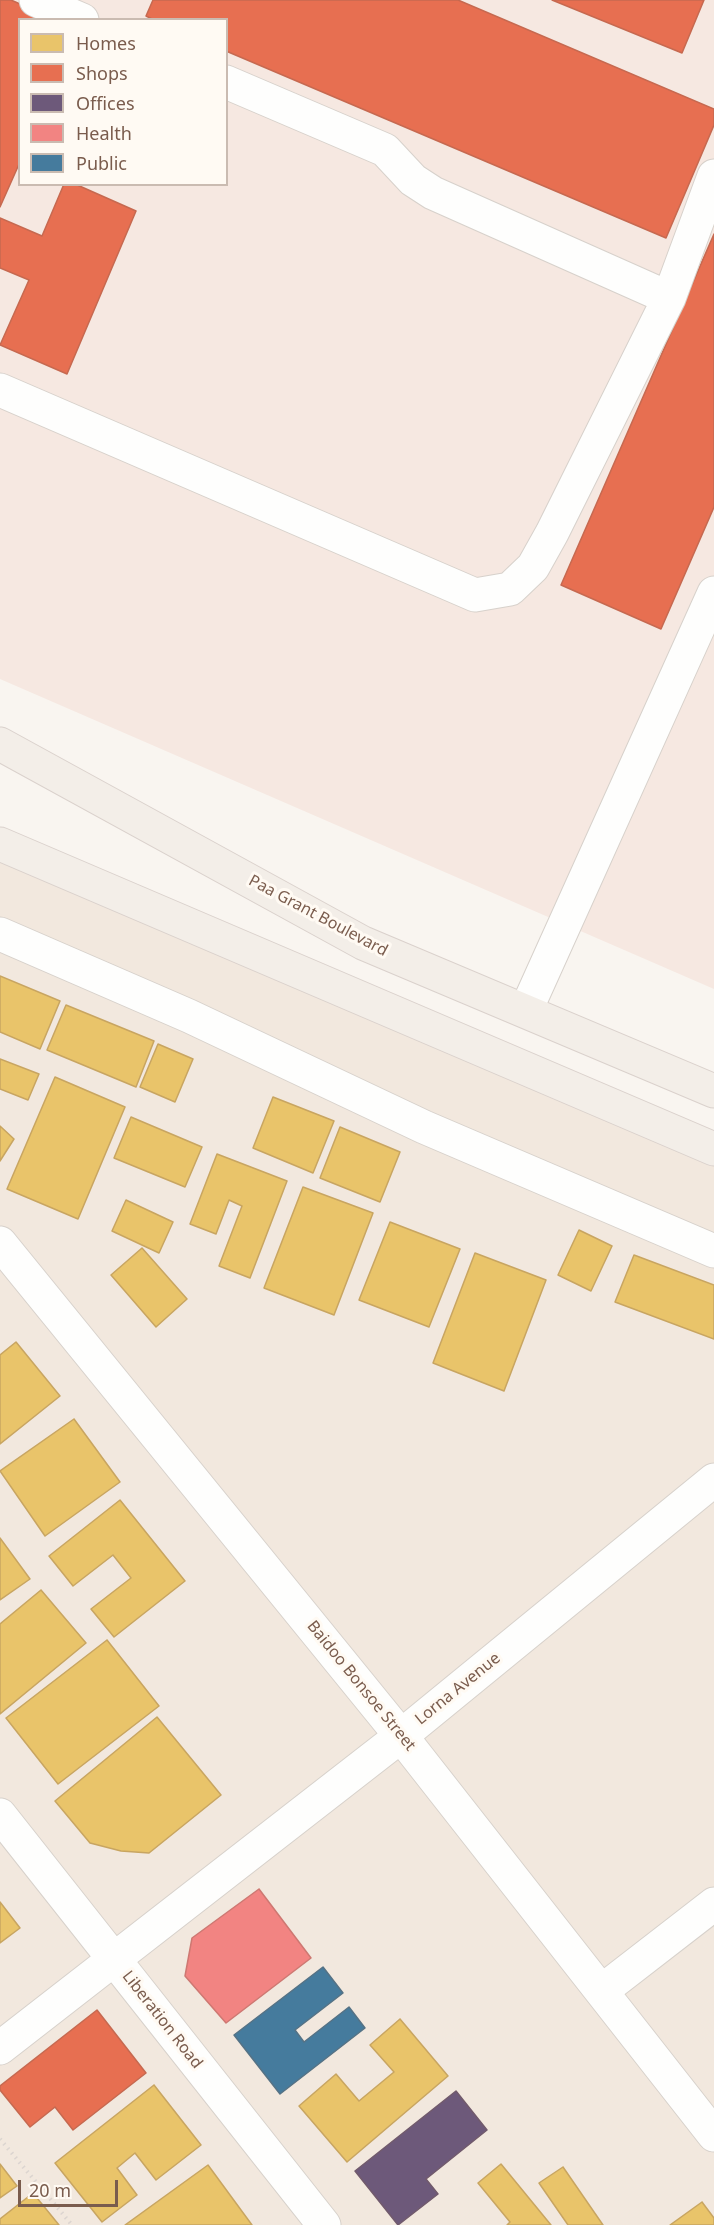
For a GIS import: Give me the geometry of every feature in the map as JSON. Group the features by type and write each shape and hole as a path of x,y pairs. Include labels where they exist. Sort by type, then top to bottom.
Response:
{"main road":[{"name":"Paa Grant Boulevard","path":"0,744 363,943 714,1091"},
{"path":"0,843 714,1149"},
{"path":"342,991 363,943"}],"street":[{"path":"36,0 77,18"},
{"path":"228,83 385,150 413,180 433,194 669,298"},
{"path":"0,390 475,595 510,589 533,567 669,298 714,176"},
{"path":"526,1010 714,592"},
{"path":"0,934 189,1016 424,1127 714,1251"},
{"name":"Baidoo Bonsoe Street","path":"0,1243 401,1736 603,1990 714,2135"},
{"name":"Lorna Avenue","path":"0,2048 112,1958 401,1736 714,1480"},
{"name":"Liberation Road","path":"0,1815 324,2225"},
{"path":"603,1990 714,1905"}],"path":[{"path":"0,2139 72,2225"}],"shaded area":[{"path":"0,0 714,0 714,989 0,679"},
{"path":"0,841 714,1144 714,2225 0,2225"}],"building: Homes":[{"path":"0,976 60,1001 40,1049 0,1032"},
{"path":"66,1005 154,1041 136,1087 47,1050"},
{"path":"158,1044 193,1059 175,1102 140,1087"},
{"path":"0,1059 39,1074 28,1100 0,1089"},
{"path":"55,1077 125,1107 78,1219 7,1189"},
{"path":"273,1097 334,1121 313,1173 253,1148"},
{"path":"131,1117 202,1147 185,1187 114,1158"},
{"path":"0,1126 14,1139 0,1161"},
{"path":"340,1127 400,1152 380,1202 320,1178"},
{"path":"217,1154 287,1181 250,1278 219,1266 242,1206 229,1200 216,1234 190,1224"},
{"path":"303,1187 373,1213 334,1315 264,1288"},
{"path":"126,1200 173,1222 159,1253 112,1231"},
{"path":"390,1222 460,1249 429,1327 359,1300"},
{"path":"579,1230 612,1246 591,1291 558,1275"},
{"path":"142,1248 187,1299 156,1327 111,1275"},
{"path":"475,1253 546,1280 504,1391 433,1363"},
{"path":"634,1255 714,1285 714,1339 615,1302"},
{"path":"16,1342 60,1396 0,1444 0,1355"},
{"path":"74,1419 120,1482 45,1536 0,1471"},
{"path":"120,1500 185,1581 114,1637 91,1609 131,1578 113,1555 73,1586 49,1556"},
{"path":"0,1538 30,1579 0,1600"},
{"path":"41,1590 86,1643 0,1714 0,1624"},
{"path":"107,1640 159,1706 58,1784 6,1718"},
{"path":"157,1717 221,1795 149,1853 121,1851 90,1843 55,1801"},
{"path":"0,1902 20,1928 0,1943"},
{"path":"400,2019 448,2076 347,2162 299,2106 336,2074 359,2101 394,2072 370,2045"},
{"path":"154,2085 201,2145 156,2180 135,2153 117,2168 137,2195 102,2222 55,2163"},
{"path":"0,2164 17,2186 0,2198"},
{"path":"501,2164 551,2225 507,2225 510,2222 478,2183"},
{"path":"208,2165 252,2225 125,2225"},
{"path":"563,2167 603,2225 568,2225 539,2183"},
{"path":"33,2193 59,2225 0,2225 0,2219"},
{"path":"702,2202 714,2218 714,2225 670,2225"}],"building: Shops":[{"path":"0,0 11,0 52,18 18,18 18,166 0,207"},
{"path":"153,0 458,0 714,109 714,125 666,238 228,52 228,18 150,18 146,16"},
{"path":"552,0 704,0 682,53"},
{"path":"63,186 80,186 136,211 67,374 0,345 29,280 0,268 0,218 42,236"},
{"path":"714,234 714,507 661,629 561,585"},
{"path":"97,2010 146,2073 73,2130 55,2107 30,2127 0,2090 0,2086"}],"building: Offices":[{"path":"456,2091 487,2130 426,2179 438,2194 398,2225 355,2171"}],"building: Health":[{"path":"259,1889 311,1958 226,2023 185,1976 192,1938"}],"building: Public":[{"path":"323,1967 343,1993 295,2030 304,2042 349,2007 365,2028 280,2094 234,2035"}]}
